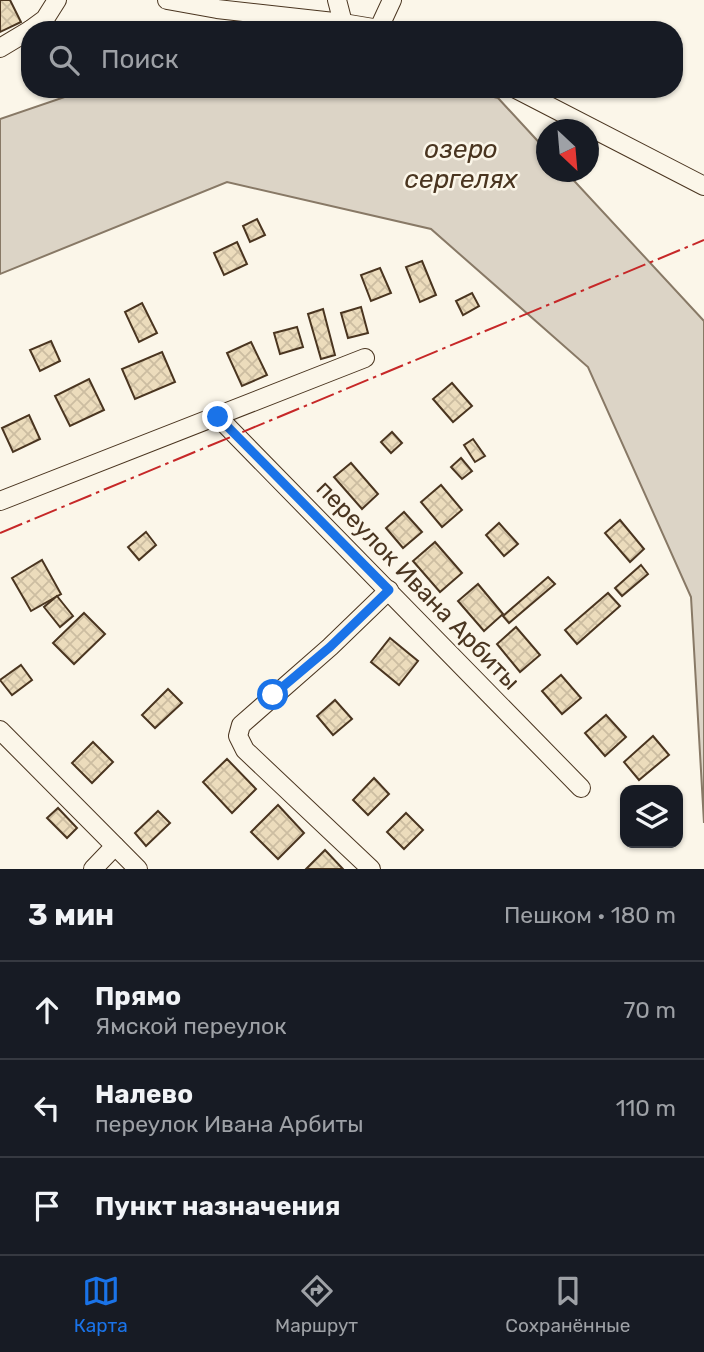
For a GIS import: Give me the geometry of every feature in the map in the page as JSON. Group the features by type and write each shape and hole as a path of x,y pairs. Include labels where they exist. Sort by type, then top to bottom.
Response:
{"street":[{"path":"42,21 57,0"},
{"path":"167,0 217,9 270,7 334,21"},
{"path":"337,0 342,21"},
{"path":"385,21 392,0"},
{"path":"0,48 21,35"},
{"path":"533,98 704,186"},
{"path":"0,502 365,358"},
{"name":"переулок Ивана Арбиты","path":"218,417 581,788"},
{"path":"371,869 245,750 238,736 241,725 330,647 389,590"},
{"path":"0,730 138,869"},
{"path":"93,869 115,846"}],"water":[{"name":"озеро сергелях","path":"62,98 498,98 536,139 536,182 575,182 704,321 704,823 691,597 588,367 431,229 227,182 0,274 0,119"}],"building":[{"path":"0,0 10,0 21,22 0,32"},
{"path":"257,219 265,235 250,242 243,226"},
{"path":"237,242 247,264 224,275 214,253"},
{"path":"422,261 436,295 420,302 406,267"},
{"path":"380,268 391,293 371,301 361,275"},
{"path":"472,293 479,306 463,315 456,301"},
{"path":"142,303 157,333 139,342 125,312"},
{"path":"361,307 368,333 348,338 341,313"},
{"path":"323,309 335,355 321,359 308,314"},
{"path":"297,327 303,347 280,354 274,333"},
{"path":"51,341 60,361 40,371 30,350"},
{"path":"251,342 267,375 242,386 227,353"},
{"path":"162,352 175,382 135,399 122,369"},
{"path":"89,379 104,410 70,426 55,396"},
{"path":"452,383 472,406 453,422 433,399"},
{"path":"29,415 40,439 13,452 2,428"},
{"path":"392,432 402,443 391,453 381,442"},
{"path":"473,439 485,456 475,462 464,445"},
{"path":"461,458 472,471 462,479 451,467"},
{"path":"351,463 378,494 362,509 334,477"},
{"path":"441,485 462,510 442,527 421,502"},
{"path":"404,512 422,532 403,548 386,528"},
{"path":"620,520 644,549 630,562 605,533"},
{"path":"499,523 518,544 504,556 486,535"},
{"path":"146,532 156,545 139,560 128,547"},
{"path":"435,542 462,573 440,592 413,561"},
{"path":"42,560 61,594 31,611 12,578"},
{"path":"641,565 648,574 622,596 615,588"},
{"path":"548,577 555,584 509,623 503,616"},
{"path":"478,584 503,614 484,631 458,601"},
{"path":"608,593 620,606 577,644 565,630"},
{"path":"57,596 73,616 60,627 44,607"},
{"path":"84,613 105,634 74,664 53,643"},
{"path":"516,627 540,655 520,672 497,644"},
{"path":"390,638 418,661 399,685 371,662"},
{"path":"21,665 32,680 12,695 0,680"},
{"path":"561,675 581,698 562,714 542,691"},
{"path":"168,689 182,703 155,728 142,715"},
{"path":"335,700 352,719 333,735 317,716"},
{"path":"606,715 626,737 605,756 585,733"},
{"path":"653,736 669,755 639,780 624,762"},
{"path":"93,742 113,762 92,783 72,763"},
{"path":"227,759 256,789 232,813 203,782"},
{"path":"374,778 389,794 368,815 353,800"},
{"path":"278,805 304,833 278,859 251,832"},
{"path":"58,808 77,828 67,838 47,818"},
{"path":"158,811 170,823 146,846 135,833"},
{"path":"406,813 423,830 404,849 387,832"},
{"path":"325,850 343,869 306,869"}],"power":[{"path":"0,533 704,240"}],"route":[{"path":"218,417 389,590 330,647 273,695"}]}
